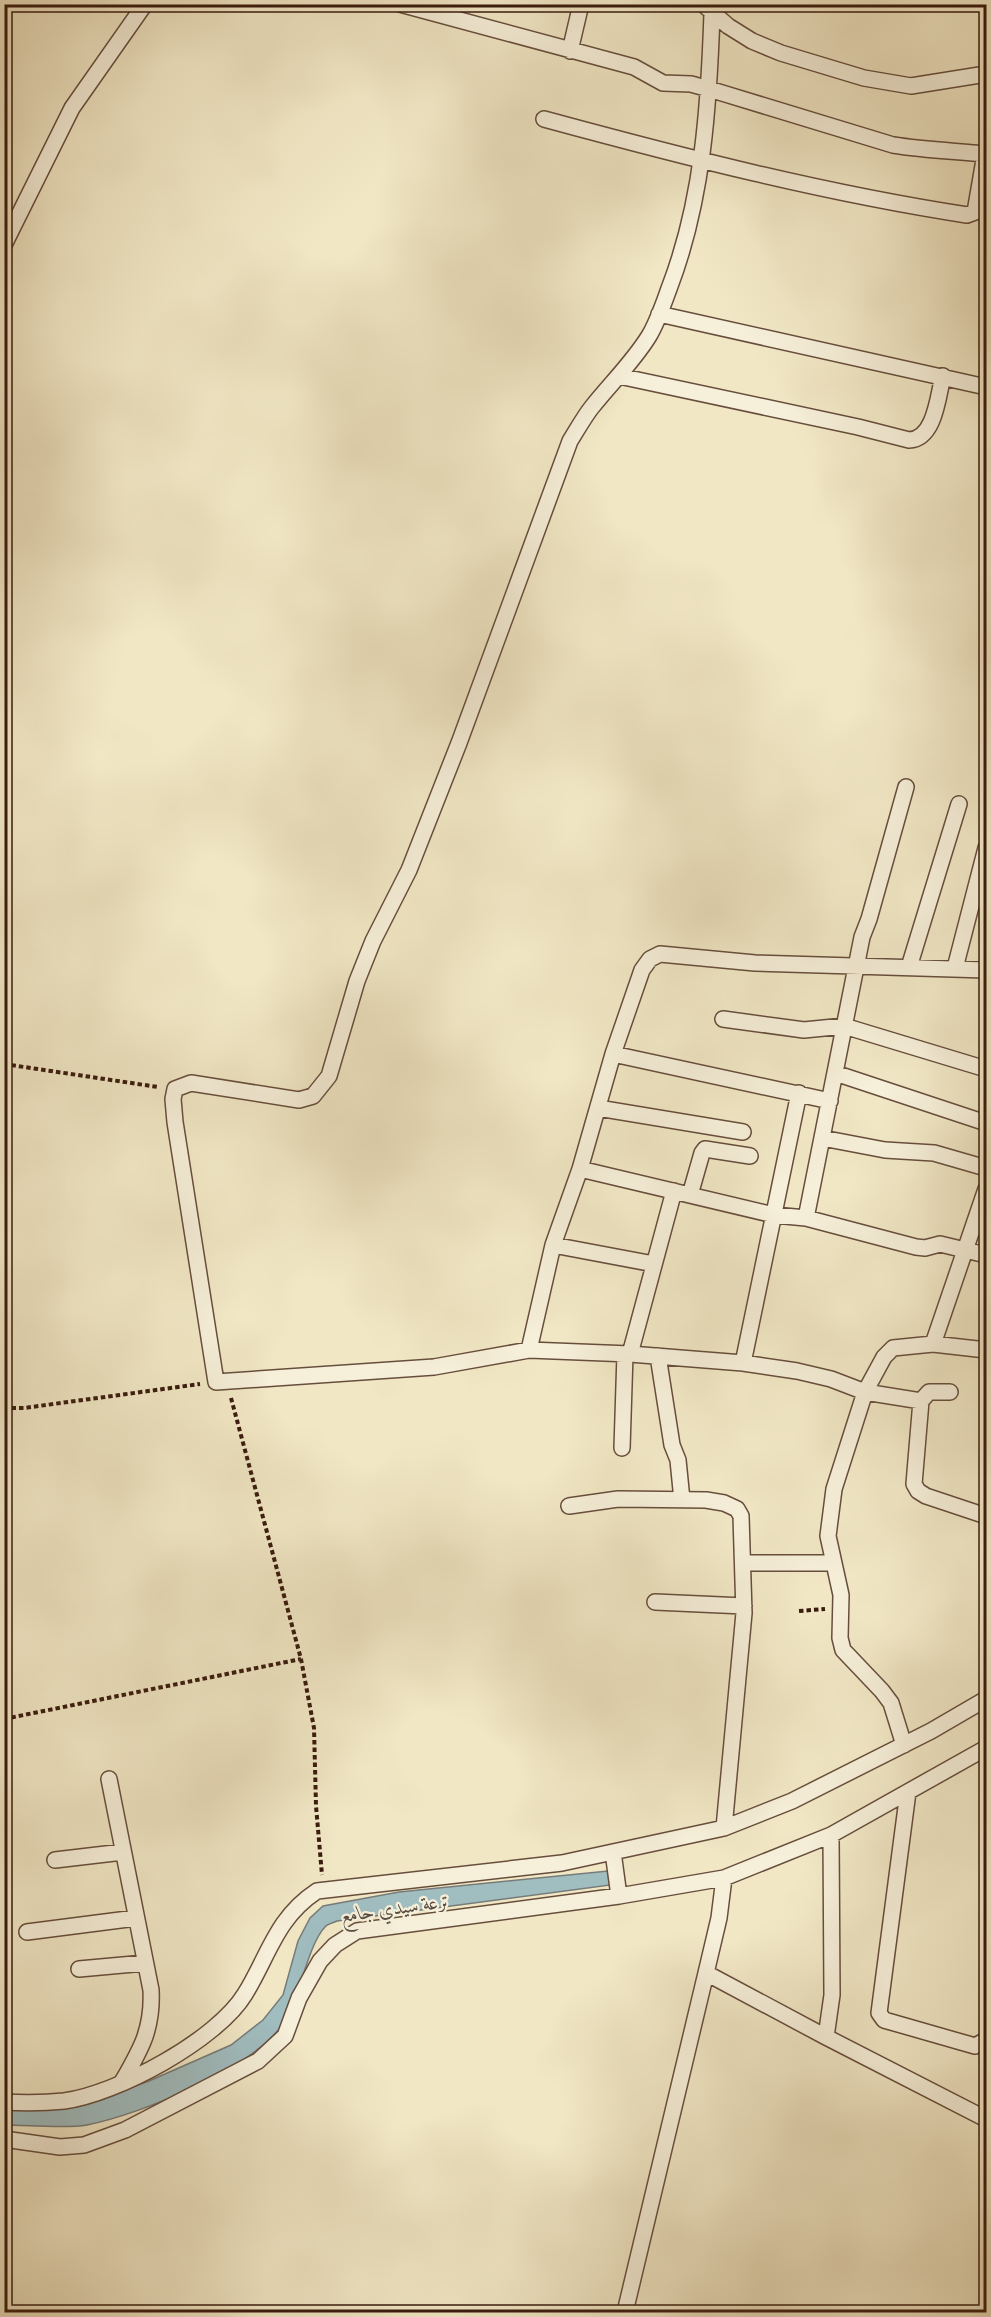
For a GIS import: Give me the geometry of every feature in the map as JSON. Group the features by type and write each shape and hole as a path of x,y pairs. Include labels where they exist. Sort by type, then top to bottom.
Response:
{"street":[{"path":"4,245 72,108 145,4"},
{"path":"400,4 634,67 663,83 691,84 710,89 893,145 923,150 986,154 975,212 967,214 868,199 701,162 544,119"},
{"path":"570,51 581,4"},
{"path":"707,8 752,41 781,53 864,78 911,86 987,74"},
{"path":"707,8 710,89 701,162 688,230 659,314 649,336 592,407 570,441 434,807 409,870 373,941 357,981 329,1076 313,1096 299,1100 191,1083 176,1089 173,1100 175,1122 221,1381 434,1367 529,1350 627,1354 743,1363 831,1379 865,1392 921,1401"},
{"path":"659,314 987,387"},
{"path":"619,376 916,440 924,435 930,426 943,376"},
{"path":"806,1218 855,966 906,787"},
{"path":"909,968 959,804"},
{"path":"955,968 987,848"},
{"path":"529,1350 553,1245 580,1169 642,970 650,959 660,954 755,963 987,970"},
{"path":"723,1019 804,1030 844,1026 987,1069"},
{"path":"614,1054 830,1101"},
{"path":"835,1073 987,1123"},
{"path":"743,1363 799,1093"},
{"path":"598,1108 743,1132"},
{"path":"822,1138 885,1150 934,1153 987,1168"},
{"path":"690,1195 705,1149 750,1156"},
{"path":"580,1169 774,1215 806,1218 916,1247 925,1248 940,1244 987,1256"},
{"path":"933,1344 987,1189"},
{"path":"622,1448 627,1354 674,1191"},
{"path":"553,1245 654,1263"},
{"path":"904,1745 891,1703 843,1650 840,1638 841,1595 828,1536 834,1490 865,1392 884,1357 893,1348 933,1344 987,1350"},
{"path":"658,1356 672,1445 678,1460 682,1500"},
{"path":"950,1392 928,1392 921,1401 914,1484 918,1491 926,1496 987,1516"},
{"path":"569,1506 618,1499 682,1500 724,1503 737,1509 741,1516 744,1606 724,1828"},
{"path":"743,1563 834,1563"},
{"path":"655,1602 744,1606"},
{"path":"4,2102 64,2101 102,2092 188,2047 224,2020 243,1996 286,1917 300,1902 317,1891 562,1863 724,1828 792,1801 904,1745 987,1699"},
{"path":"4,2139 60,2147 84,2145 133,2126 258,2061 285,2036 299,1998 320,1961 335,1945 357,1931 619,1896 724,1878 831,1835 987,1748"},
{"path":"109,1779 151,1990 153,2013 138,2055 122,2082"},
{"path":"908,1792 879,2013 884,2020 975,2046 987,2040"},
{"path":"826,2037 832,1984 831,1835"},
{"path":"55,1860 123,1852"},
{"path":"613,1852 619,1896"},
{"path":"625,2313 719,1918 724,1878"},
{"path":"27,1932 136,1918"},
{"path":"79,1969 145,1963"},
{"path":"706,1973 987,2119"}],"path":[{"path":"4,1064 176,1089"},
{"path":"4,1408 24,1408 221,1381 301,1659 314,1728 316,1806 324,1891"},
{"path":"799,1611 841,1608"},
{"path":"4,1719 301,1659"}],"water":[{"name":"ترعة سيدي جامع","path":"608,1871 618,1884 337,1921 329,1924 315,1944 294,2003 277,2032 230,2068 169,2098 111,2119 78,2126 5,2125 5,2109 84,2105 149,2081 231,2045 263,2020 283,1995 298,1941 310,1918 323,1906 399,1892"}]}
